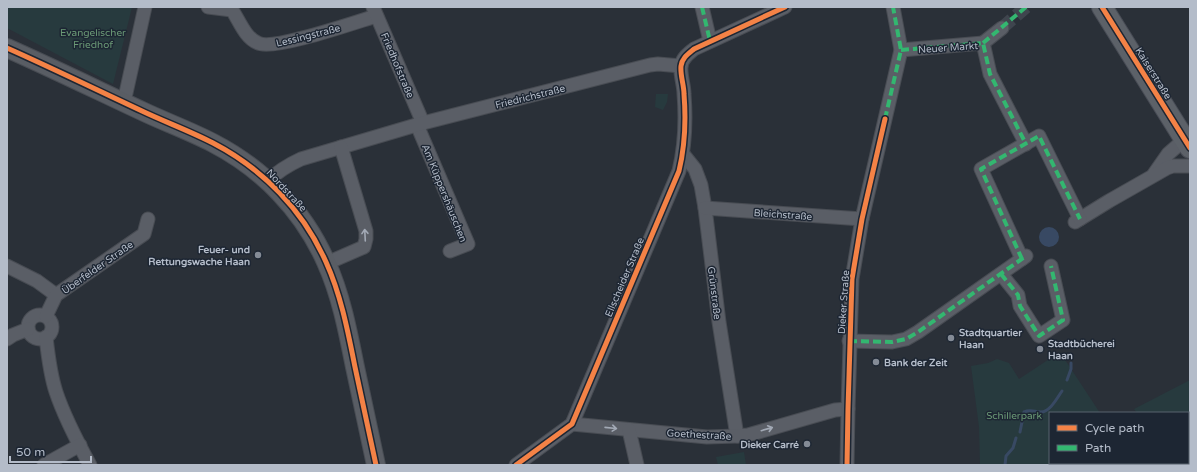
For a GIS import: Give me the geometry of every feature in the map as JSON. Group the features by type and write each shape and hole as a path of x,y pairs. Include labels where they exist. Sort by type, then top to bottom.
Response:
{"main road":[{"name":"Kaiserstraße","path":"1102,7 1188,141"}],"street":[{"path":"122,102 126,93 145,7"},
{"name":"Lessingstraße","path":"208,7 232,10 246,33 259,44 278,44 320,33 375,11"},
{"path":"702,7 710,41"},
{"path":"681,66 686,56 694,49 785,7"},
{"name":"Dieker Straße","path":"848,465 852,278 862,219 901,50 893,7"},
{"name":"Friedhofstraße","path":"375,11 420,124"},
{"path":"983,43 1002,28"},
{"name":"Neuer Markt","path":"901,50 983,43 990,74 1026,144"},
{"name":"Nordstraße","path":"7,48 212,142 248,165 268,181 283,196 302,219 316,242 327,263 340,298 376,465"},
{"name":"Friedrichstraße","path":"268,181 287,165 301,159 420,124 650,65 658,64 681,66"},
{"name":"Ellscheider Straße","path":"572,424 679,171 683,154 685,120 681,66"},
{"name":"Am Küppershäuschen","path":"420,124 468,244 450,251"},
{"path":"850,341 892,342 906,339 1024,257 981,169 1039,136 1078,220 1167,168 1173,166 1190,166"},
{"path":"1154,175 1168,154 1188,141"},
{"path":"327,263 364,248 366,239 366,232 341,146"},
{"name":"Grünstraße","path":"683,154 695,169 701,185 719,322 737,436"},
{"name":"Bleichstraße","path":"705,208 862,219"},
{"name":"Überfelder Straße","path":"46,316 56,295 144,234 148,219"},
{"path":"7,266 37,281 56,295"},
{"path":"1001,274 1018,295 1020,306 1039,336 1063,320 1051,266"},
{"path":"37,315 46,316 52,327 50,333 46,337 36,338 28,329 28,323 37,315"},
{"path":"7,339 28,329"},
{"path":"46,337 51,372 56,392 90,465"},
{"name":"Goethestraße","path":"572,424 707,437 737,436 748,435 835,410 848,409"},
{"path":"516,465 572,424"},
{"path":"629,430 637,465"},
{"path":"44,465 80,446"}],"green space":[{"name":"Evangelischer Friedhof","path":"7,7 132,7 113,84 7,28"},
{"path":"656,94 668,94 667,102 663,110 655,107"},
{"name":"Schillerpark","path":"1060,352 1099,412 1049,412 1049,464 1189,464 1189,412 1136,412 1134,409 1190,380 1190,465 980,465 979,427 971,366 988,363 997,359 1009,363 1019,379"},
{"path":"744,452 746,465 718,465 716,457"}],"water":[{"path":"1049,227 1056,230 1059,237 1056,244 1049,247 1042,244 1039,237 1042,230"}],"waterway":[{"path":"1067,380 1071,369 1071,363"},
{"path":"1020,432 1024,412 1041,412 1047,410 1062,391"},
{"path":"1005,465 1006,456 1013,448 1016,438"}],"tunnel":[{"path":"1002,28 1026,7"}],"marked path":[{"path":"702,7 710,41"},
{"path":"885,119 901,50 893,7"},
{"path":"983,43 1026,7"},
{"path":"901,50 983,43 990,74 1026,144"},
{"path":"1022,259 981,169 1039,136 1080,219"},
{"path":"849,341 892,342 906,339 1026,256"},
{"path":"1001,274 1018,295 1020,306 1039,336 1063,320 1051,266"}],"cycle path":[{"path":"516,465 572,424 679,171 683,152 685,123 685,103 681,69 683,61 694,49 785,7"},
{"path":"1102,7 1190,148"},
{"path":"7,48 213,143 249,165 280,193 306,225 317,243 336,287 347,327 376,465"},
{"path":"847,465 852,279 862,219 885,119"}],"place":[{"name":"Feuer- und Rettungswache Haan","path":"258,255"},
{"name":"Stadtquartier Haan","path":"951,338"},
{"name":"Stadtbücherei Haan","path":"1040,349"},
{"name":"Bank der Zeit","path":"876,362"},
{"name":"Dieker Carré","path":"807,444"}]}
